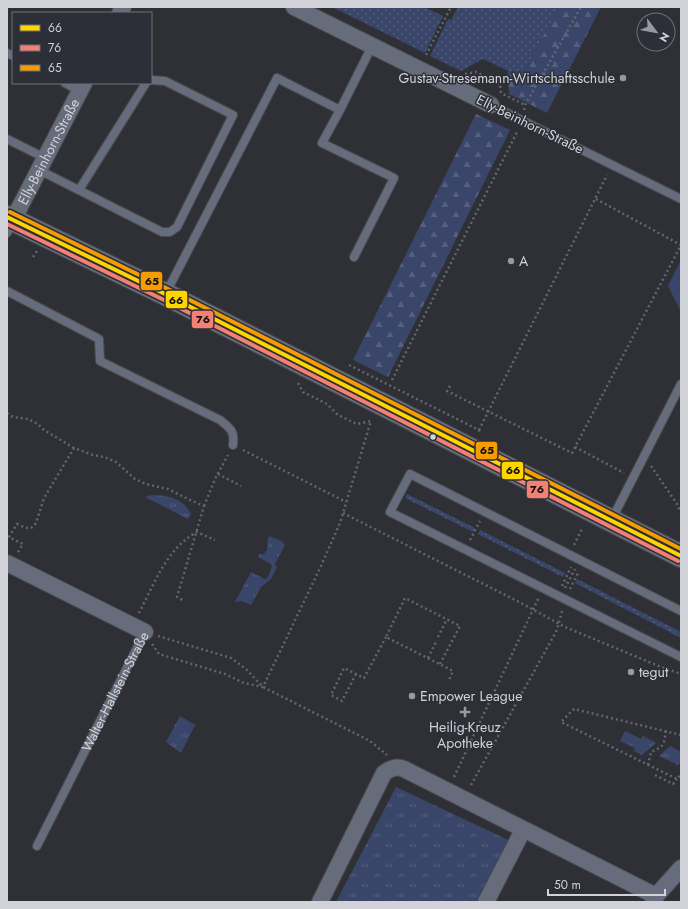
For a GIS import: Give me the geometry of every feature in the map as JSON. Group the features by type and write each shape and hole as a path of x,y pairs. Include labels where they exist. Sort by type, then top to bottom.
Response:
{"street":[{"name":"Elly-Beinhorn-Straße","path":"300,8 372,46 491,105"},
{"name":"Elly-Beinhorn-Straße","path":"9,223 82,87"},
{"path":"9,223 165,294 681,556"},
{"name":"Walter-Hallstein-Straße","path":"9,564 145,632"},
{"path":"320,902 384,773 394,767 404,769 654,899 681,868"},
{"path":"486,902 523,830"}],"lane":[{"path":"354,257 394,178 322,143 372,46"},
{"path":"165,294 277,78 340,110"},
{"path":"7,138 78,190 162,232 170,232 177,227 233,115 165,80 152,80"},
{"path":"69,84 82,87"},
{"path":"78,190 145,84"},
{"name":"Elly-Beinhorn-Straße","path":"491,105 681,199"},
{"path":"7,291 98,339 100,361 220,420 230,428 234,436 233,444"},
{"path":"611,521 681,384"},
{"path":"681,611 410,474 390,512 681,657"},
{"name":"Walter-Hallstein-Straße","path":"37,846 145,632"}],"path":[{"path":"426,56 451,7"},
{"path":"392,380 523,121 525,105 581,7"},
{"path":"479,430 612,165"},
{"path":"450,386 447,391 572,453 681,245 596,199"},
{"path":"263,687 340,523 371,421 357,424 338,415 327,404 303,392 299,386"},
{"path":"7,413 13,417 28,419 38,424 44,430 74,448 116,462 135,479 146,484 168,489 204,506"},
{"path":"184,601 177,597 204,506 233,444 346,502"},
{"path":"576,447 633,478"},
{"path":"9,564 22,544 9,537 16,524 28,528 34,526 44,498 74,448"},
{"path":"644,456 677,504 681,513"},
{"path":"218,474 241,486"},
{"path":"677,504 681,506"},
{"path":"343,513 576,633 681,674"},
{"path":"475,532 478,525"},
{"path":"463,799 557,630 565,599 580,570 576,568 565,589 561,587 573,563 572,549 583,527"},
{"path":"197,532 215,540"},
{"path":"142,607 163,566 170,556 181,543 197,532"},
{"path":"448,792 543,588"},
{"path":"356,674 342,701 330,695 344,668 356,674 364,678 406,598 460,626 440,664"},
{"path":"438,637 447,620"},
{"path":"145,632 231,658 246,669 263,687"},
{"path":"386,637 453,671 448,682"},
{"path":"428,658 437,640"},
{"path":"159,654 225,674 244,683 263,687 370,741 389,758 394,767"},
{"path":"677,779 561,722 574,710 681,735"},
{"path":"648,765 651,752 661,747 664,743 666,731"},
{"path":"655,775 673,784 681,774"}],"green space":[{"path":"332,7 424,7 443,16 425,53"},
{"path":"458,7 559,7 521,77 483,59 461,71 430,56 448,19 451,20"},
{"path":"559,7 601,7 547,113 509,94 508,70 521,77"},
{"path":"476,114 510,130 388,377 353,360"},
{"path":"681,260 681,312 668,286"},
{"path":"407,494 475,528 473,532 405,498"},
{"path":"151,495 174,498 184,504 191,514 188,519 145,497"},
{"path":"480,530 565,573 563,577 478,534"},
{"path":"269,536 282,541 285,545 275,564 277,567 271,579 261,587 251,605 241,601 235,602 251,572 265,579 268,577 272,566 271,564 258,557 260,554 264,554 266,552"},
{"path":"577,579 681,632 681,638 575,583"},
{"path":"180,716 195,725 181,753 166,742"},
{"path":"625,731 641,739 643,736 656,743 642,755 634,751 635,748 620,741"},
{"path":"670,746 681,752 681,762 678,765 659,756"},
{"path":"396,787 508,840 477,902 336,902"}],"transit line":[{"name":"65","path":"10,212 168,289 681,549"},
{"name":"66","path":"7,217 165,294 681,556"},
{"name":"76","path":"7,224 162,299 678,561"}],"place":[{"name":"Gustav-Stresemann-Wirtschaftsschule","path":"623,78"},
{"name":"A","path":"511,261"},
{"name":"tegut","path":"631,672"},
{"name":"Empower League","path":"412,696"},
{"name":"Heilig-Kreuz Apotheke","path":"465,712"}]}
